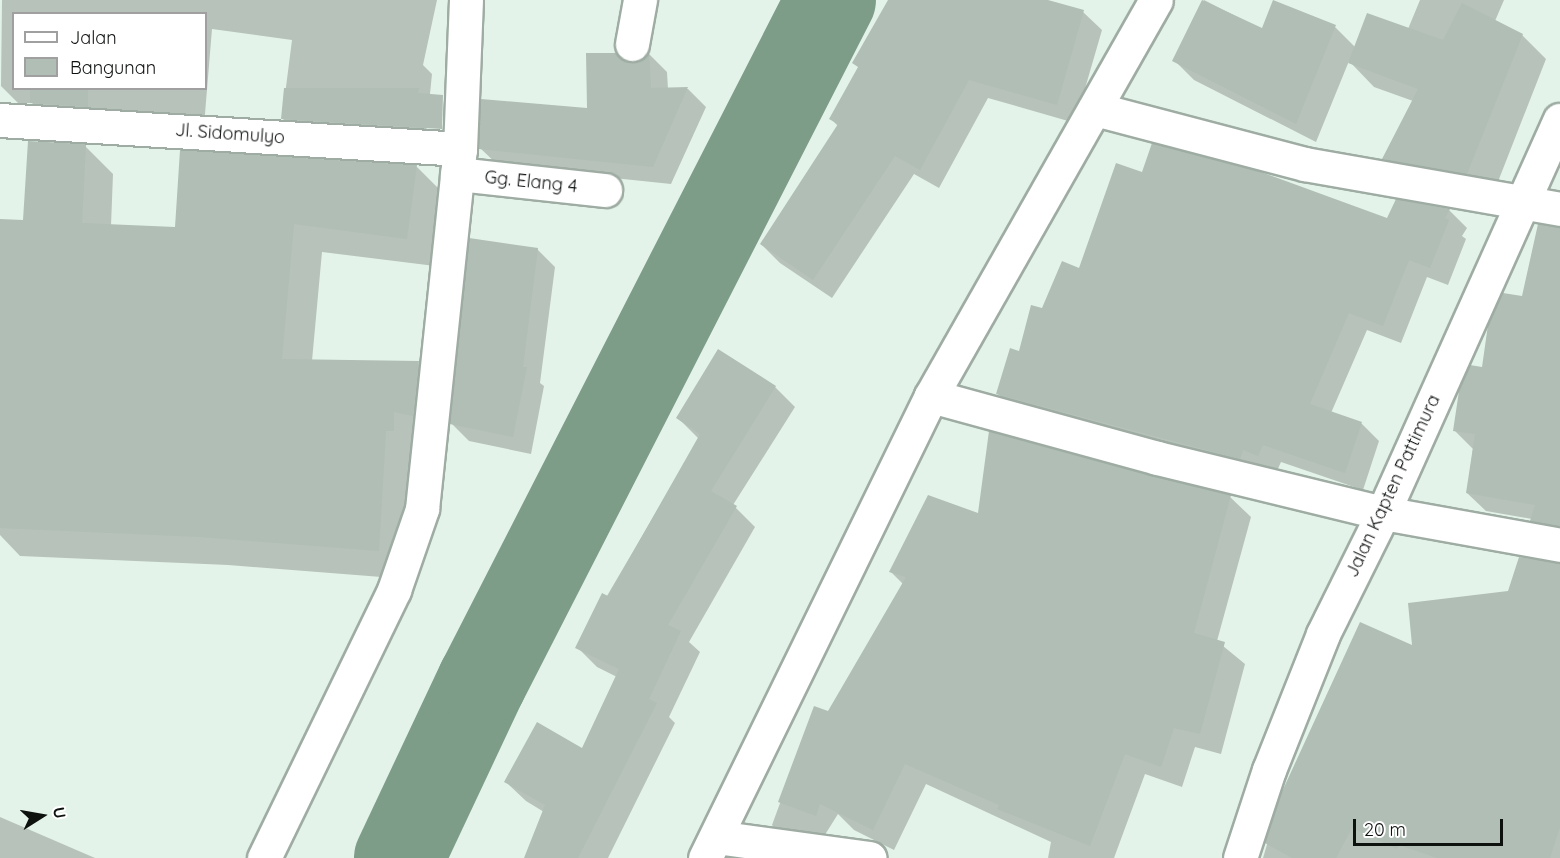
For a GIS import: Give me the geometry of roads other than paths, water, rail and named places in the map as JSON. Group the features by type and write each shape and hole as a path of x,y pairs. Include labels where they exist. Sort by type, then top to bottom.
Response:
{"street":[{"path":"264,858 372,639 411,549 422,509 458,161 466,0"},
{"path":"632,44 640,0"},
{"path":"870,858 711,848 931,396 1156,0"},
{"path":"1095,109 1305,164 1560,209"},
{"name":"Jl. Sidomulyo","path":"0,120 458,161"},
{"name":"Jalan Kapten Pattimura","path":"1240,858 1269,770 1323,634 1383,513 1560,120"},
{"name":"Gg. Elang 4","path":"458,161 605,190"},
{"path":"931,396 1157,458 1383,513 1560,545"}],"waterway":[{"path":"399,858 482,682 831,0"}]}
